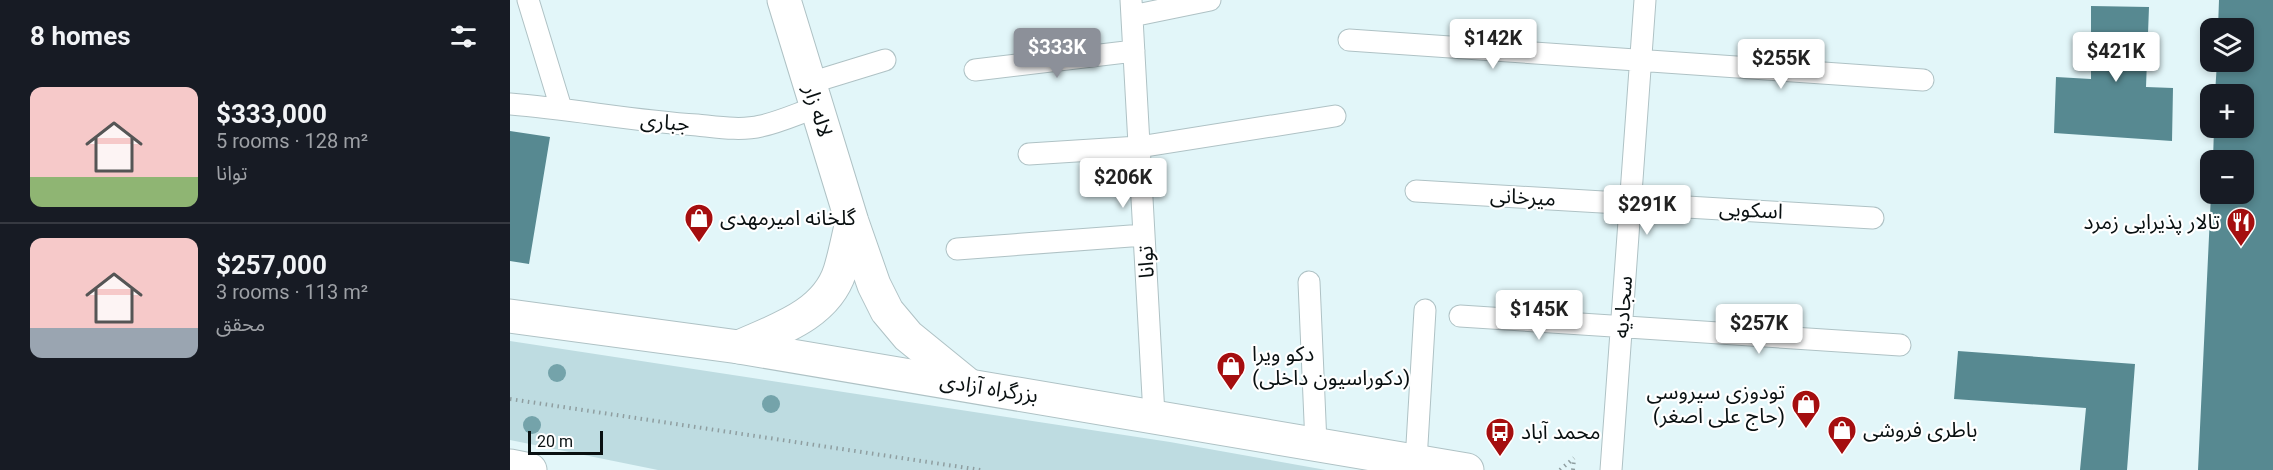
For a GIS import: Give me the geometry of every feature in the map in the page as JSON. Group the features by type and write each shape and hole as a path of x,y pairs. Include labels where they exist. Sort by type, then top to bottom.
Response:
{"main road":[{"name":"لاله زار","path":"784,0 852,222 874,285 886,311 908,336 967,384"},
{"path":"739,347 796,322 826,299 839,273 852,222"},
{"name":"بزرگراه آزادی","path":"510,316 739,347 1467,470"},
{"path":"510,466 530,470"}],"street":[{"path":"528,0 561,108"},
{"path":"1131,8 1210,0"},
{"name":"سجادیه","path":"1611,470 1645,0"},
{"name":"توانا","path":"1131,8 1154,416"},
{"path":"1349,40 1923,80"},
{"path":"975,70 1134,51"},
{"name":"جباری","path":"510,104 724,127 759,127 813,95 885,60"},
{"path":"1029,154 1139,147 1335,116"},
{"name":"میرخانی","path":"1416,191 1630,203"},
{"name":"اسکویی","path":"1630,203 1873,218"},
{"path":"957,249 1144,235"},
{"path":"1309,282 1316,444"},
{"path":"1416,461 1425,310"},
{"path":"1460,316 1900,345"}],"path":[{"path":"510,399 981,470"},
{"path":"1560,470 1574,459 1573,470"}],"shaded area":[{"path":"510,341 1170,442 1326,470 658,470 510,440"}],"building":[{"name":"تالار پذیرایی زمرد","path":"2219,0 2273,0 2273,470 2198,470 2211,204 2254,204 2254,150 2213,150 2214,138 2254,138 2254,84 2216,84 2216,72 2254,72 2254,18 2218,18"},
{"path":"2091,6 2149,7 2146,87 2173,88 2172,141 2054,133 2056,77 2091,79"},
{"path":"510,131 550,137 529,264 510,261"},
{"path":"1958,351 2135,364 2127,470 2080,470 2086,408 1954,399"}],"place":[{"name":"گلخانه امیرمهدی","path":"699,244"},
{"name":"تالار پذیرایی زمرد","path":"2241,248"},
{"name":"دکو ویرا (دکوراسیون داخلی)","path":"1231,392"},
{"name":"تودوزی سیروسی (حاج علی اصغر)","path":"1806,430"},
{"name":"باطری فروشی","path":"1842,456"},
{"name":"محمد آباد","path":"1500,458"}]}
